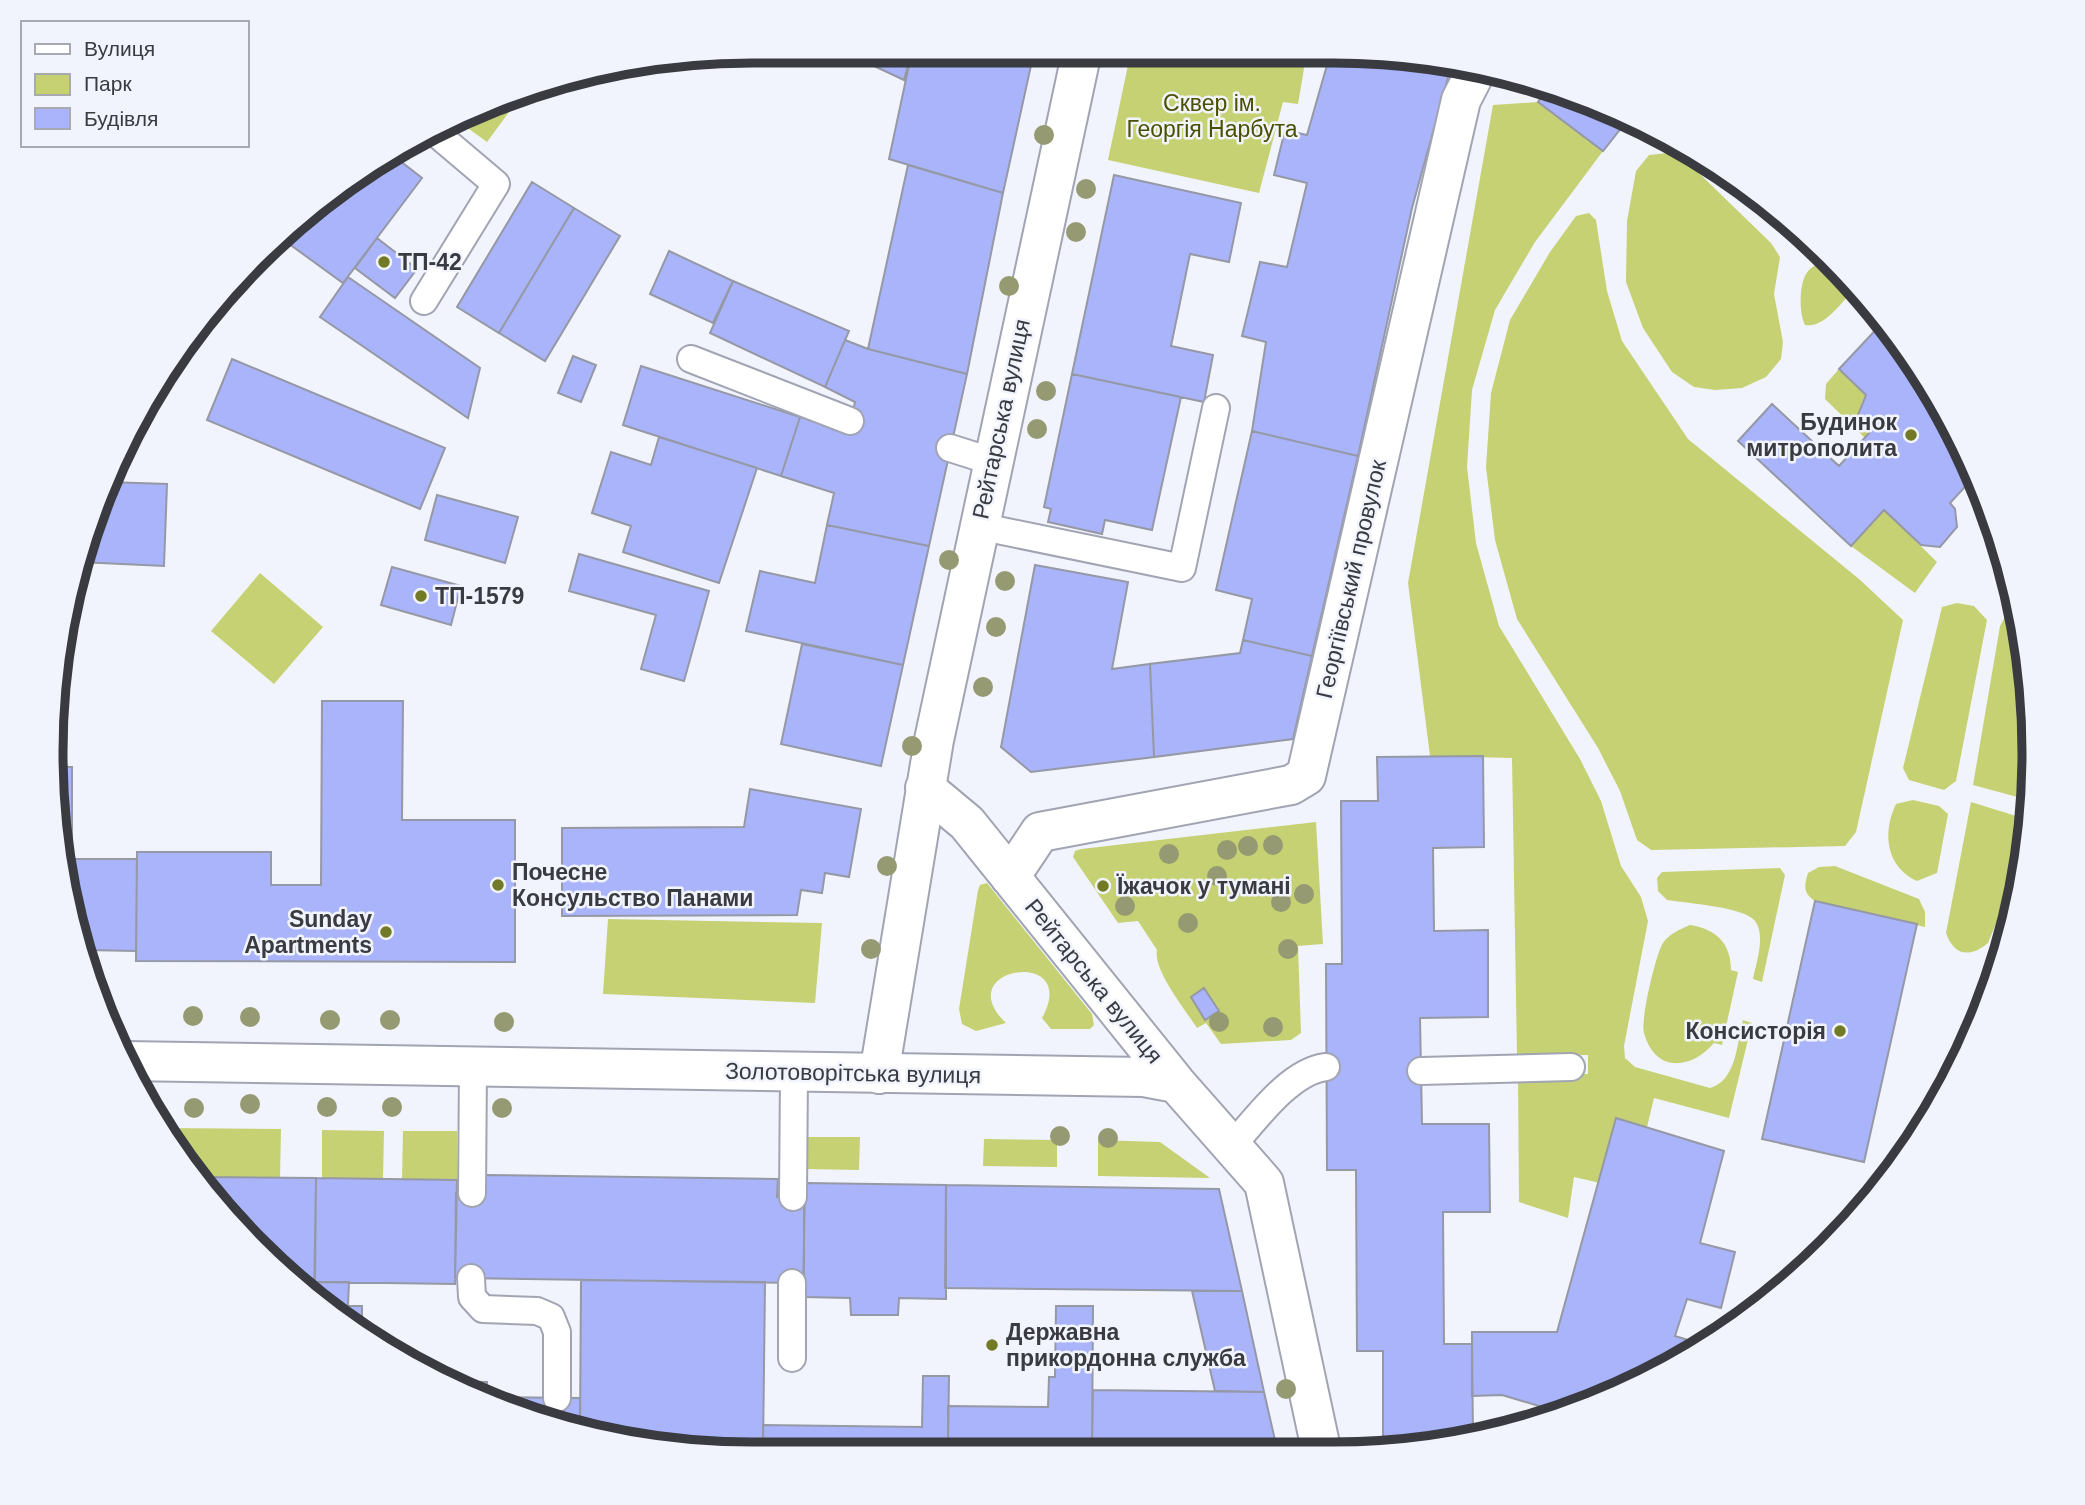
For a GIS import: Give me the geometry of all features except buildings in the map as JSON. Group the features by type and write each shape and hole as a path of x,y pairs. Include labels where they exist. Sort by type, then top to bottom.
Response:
{"street":[{"name":"Рейтарська вулиця","path":"880,1074 925,788 1075,63"},
{"name":"Георгіївський провулок","path":"1010,877 1040,832 1291,785 1306,776 1461,100 1473,77"},
{"name":"Рейтарська вулиця","path":"925,788 967,823 1176,1083"},
{"name":"Золотоворітська вулиця","path":"136,1061 1144,1077 1176,1083"},
{"path":"1176,1083 1264,1183 1320,1442"}],"lane":[{"path":"424,301 496,184 441,138"},
{"path":"691,359 850,421"},
{"path":"978,526 1182,568 1216,408"},
{"path":"950,448 991,461"},
{"path":"472,1194 473,1067"},
{"path":"1232,1146 1272,1100 1313,1068 1326,1067"},
{"path":"1421,1071 1571,1067"},
{"path":"793,1197 794,1072"},
{"path":"471,1278 472,1297 483,1308 537,1311 551,1317 556,1324 556,1398"},
{"path":"792,1283 792,1357"}],"green space":[{"name":"Сквер ім. Георгія Нарбута","path":"1128,63 1305,63 1298,104 1283,102 1259,193 1108,160"},
{"path":"1538,102 1603,151 1535,242 1495,310 1472,390 1467,467 1476,543 1499,626 1580,759 1601,801 1621,866 1641,897 1648,921 1624,1046 1625,1058 1635,1067 1710,1088 1719,1084 1730,1070 1743,1020 1752,1023 1729,1118 1654,1098 1647,1127 1617,1118 1600,1183 1574,1177 1568,1218 1519,1202 1518,1080 1559,1074 1588,1074 1588,1055 1517,1056 1512,758 1430,756 1408,583 1493,105"},
{"path":"513,106 487,142 465,126"},
{"path":"1672,153 1686,160 1771,243 1780,257 1774,294 1783,342 1781,359 1766,377 1742,388 1715,390 1694,387 1672,372 1643,328 1626,282 1627,221 1636,171 1649,155"},
{"path":"1589,213 1596,220 1607,291 1622,341 1688,439 1859,579 1903,620 1856,832 1845,846 1651,850 1637,840 1620,791 1598,748 1517,619 1495,540 1486,467 1491,393 1510,320 1550,252 1576,216"},
{"path":"1819,264 1849,295 1827,318 1812,325 1805,325 1802,314 1802,285 1808,271"},
{"path":"1839,369 1866,395 1860,415 1870,432 1865,438 1825,399 1826,384"},
{"path":"1884,510 1937,562 1915,593 1851,546"},
{"path":"260,573 323,627 274,684 211,631"},
{"path":"1957,603 1974,606 1987,620 1956,781 1944,790 1909,780 1903,768 1942,607"},
{"path":"2007,613 2021,707 2021,798 1973,785 2000,626"},
{"path":"1913,800 1939,806 1948,814 1937,873 1917,881 1907,875 1893,858 1888,837 1896,804"},
{"path":"1971,802 2019,817 2006,898 1988,943 1975,951 1963,952 1953,946 1946,933"},
{"path":"1316,822 1323,944 1298,946 1301,1033 1291,1040 1221,1044 1206,1023 1197,1028 1165,978 1157,958 1157,950 1138,921 1118,923 1073,857 1075,851 1081,849"},
{"path":"1835,866 1919,899 1925,912 1925,927 1815,901 1806,889 1808,873 1819,867"},
{"path":"1780,868 1785,875 1762,982 1753,979 1760,942 1755,921 1740,912 1728,909 1667,900 1658,891 1657,878 1662,872"},
{"path":"987,883 1092,1014 1094,1025 1090,1029 1051,1029 1042,1018 1050,995 1045,981 1033,973 1017,973 1002,978 992,988 992,1004 1006,1023 976,1031 962,1024 959,1009 978,890 980,885"},
{"path":"608,919 822,923 815,1003 603,994"},
{"path":"1690,925 1707,930 1720,939 1728,952 1731,970 1738,972 1722,1045 1714,1043 1695,1058 1674,1063 1656,1055 1649,1046 1644,1033 1644,1015 1663,943 1672,934"},
{"path":"174,1128 281,1129 280,1178 209,1177"},
{"path":"322,1130 384,1131 383,1179 322,1178"},
{"path":"403,1131 457,1131 457,1180 402,1179"},
{"path":"805,1137 860,1137 859,1170 805,1169"},
{"path":"984,1139 1057,1140 1057,1167 983,1166"},
{"path":"1098,1140 1160,1142 1210,1178 1098,1176"}],"place":[{"name":"ТП-42","path":"384,262"},
{"name":"Будинок митрополита","path":"1911,435"},
{"name":"ТП-1579","path":"421,596"},
{"name":"Почесне Консульство Панами","path":"498,885"},
{"name":"Їжачок у тумані","path":"1103,886"},
{"name":"Sunday Apartments","path":"386,932"},
{"name":"Консисторія","path":"1840,1031"},
{"name":"Державна прикордонна служба","path":"992,1345"}]}
